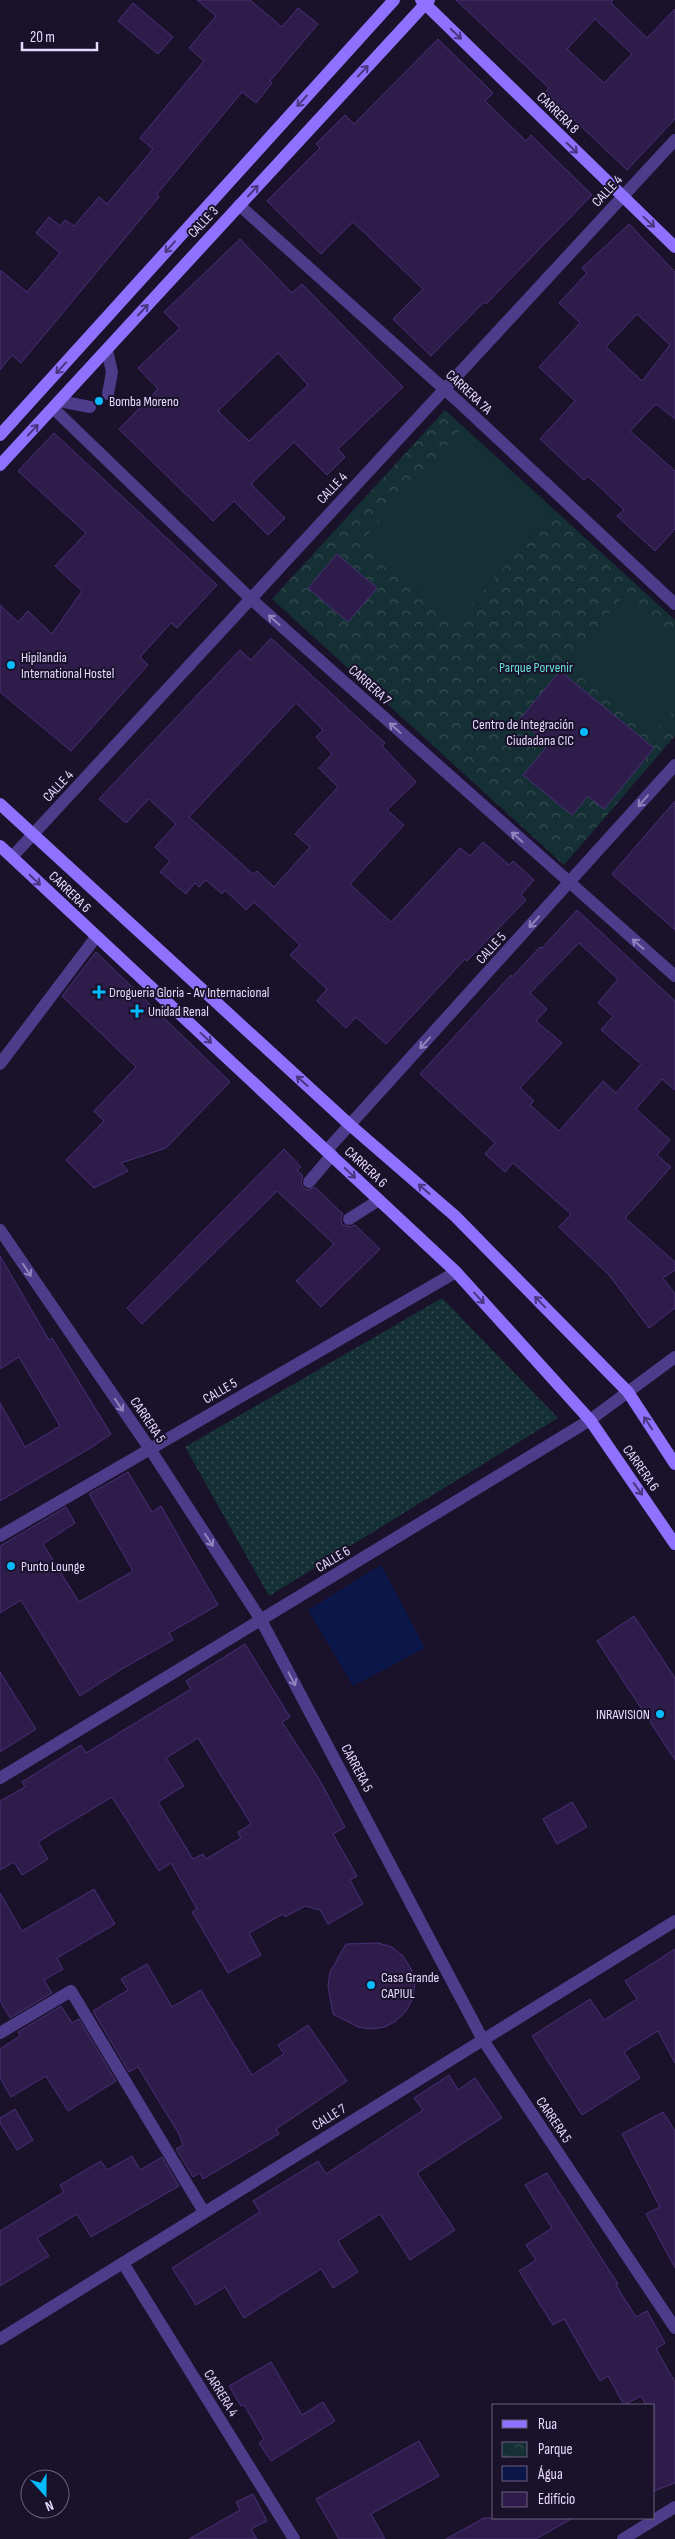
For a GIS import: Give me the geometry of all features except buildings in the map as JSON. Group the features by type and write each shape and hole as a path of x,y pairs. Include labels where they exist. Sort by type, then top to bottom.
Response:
{"main road":[{"name":"CALLE 3","path":"0,435 394,0"},
{"name":"CALLE 3","path":"0,466 240,206 425,1"},
{"name":"CARRERA 8","path":"425,1 622,197 675,247"},
{"name":"CARRERA 6","path":"0,804 350,1125 455,1216 628,1392 675,1464"},
{"name":"CARRERA 6","path":"0,846 456,1272 590,1420 675,1544"}],"street":[{"name":"CALLE 4","path":"12,857 675,140"},
{"name":"CARRERA 7A","path":"240,206 444,389 675,604"},
{"path":"107,350 112,372 108,394"},
{"path":"56,405 90,407"},
{"name":"CARRERA 7","path":"56,405 251,599 675,976"},
{"name":"CALLE 5","path":"309,1182 350,1125 675,765"},
{"path":"0,1064 96,937"},
{"path":"348,1219 379,1200"},
{"name":"CARRERA 5","path":"0,1230 150,1449 261,1620 483,2040 675,2328"},
{"name":"CALLE 5","path":"0,1536 456,1272"},
{"name":"CALLE 6","path":"0,1778 590,1420 675,1357"},
{"name":"CALLE 7","path":"0,2339 675,1922"},
{"path":"0,2033 71,1991 204,2212"},
{"name":"CARRERA 4","path":"123,2263 294,2539"},
{"path":"623,2539 675,2507"}],"green space":[{"name":"Parque Porvenir","path":"445,410 675,620 675,736 564,865 272,599"},
{"path":"459,432 552,513 458,619 365,538"},
{"path":"625,594 675,636 675,709 651,737 565,664"},
{"path":"442,1298 558,1418 269,1596 185,1447"}],"water":[{"path":"381,1565 425,1648 353,1686 308,1610"}],"place":[{"name":"Bomba Moreno","path":"99,401"},
{"name":"Hipilandia International Hostel","path":"11,665"},
{"name":"Centro de Integración Ciudadana CIC","path":"584,732"},
{"name":"Drogueria Gloria - Av Internacional","path":"99,992"},
{"name":"Unidad Renal","path":"137,1011"},
{"name":"Punto Lounge","path":"11,1566"},
{"name":"INRAVISION","path":"660,1714"},
{"name":"Casa Grande CAPIUL","path":"371,1985"}]}
